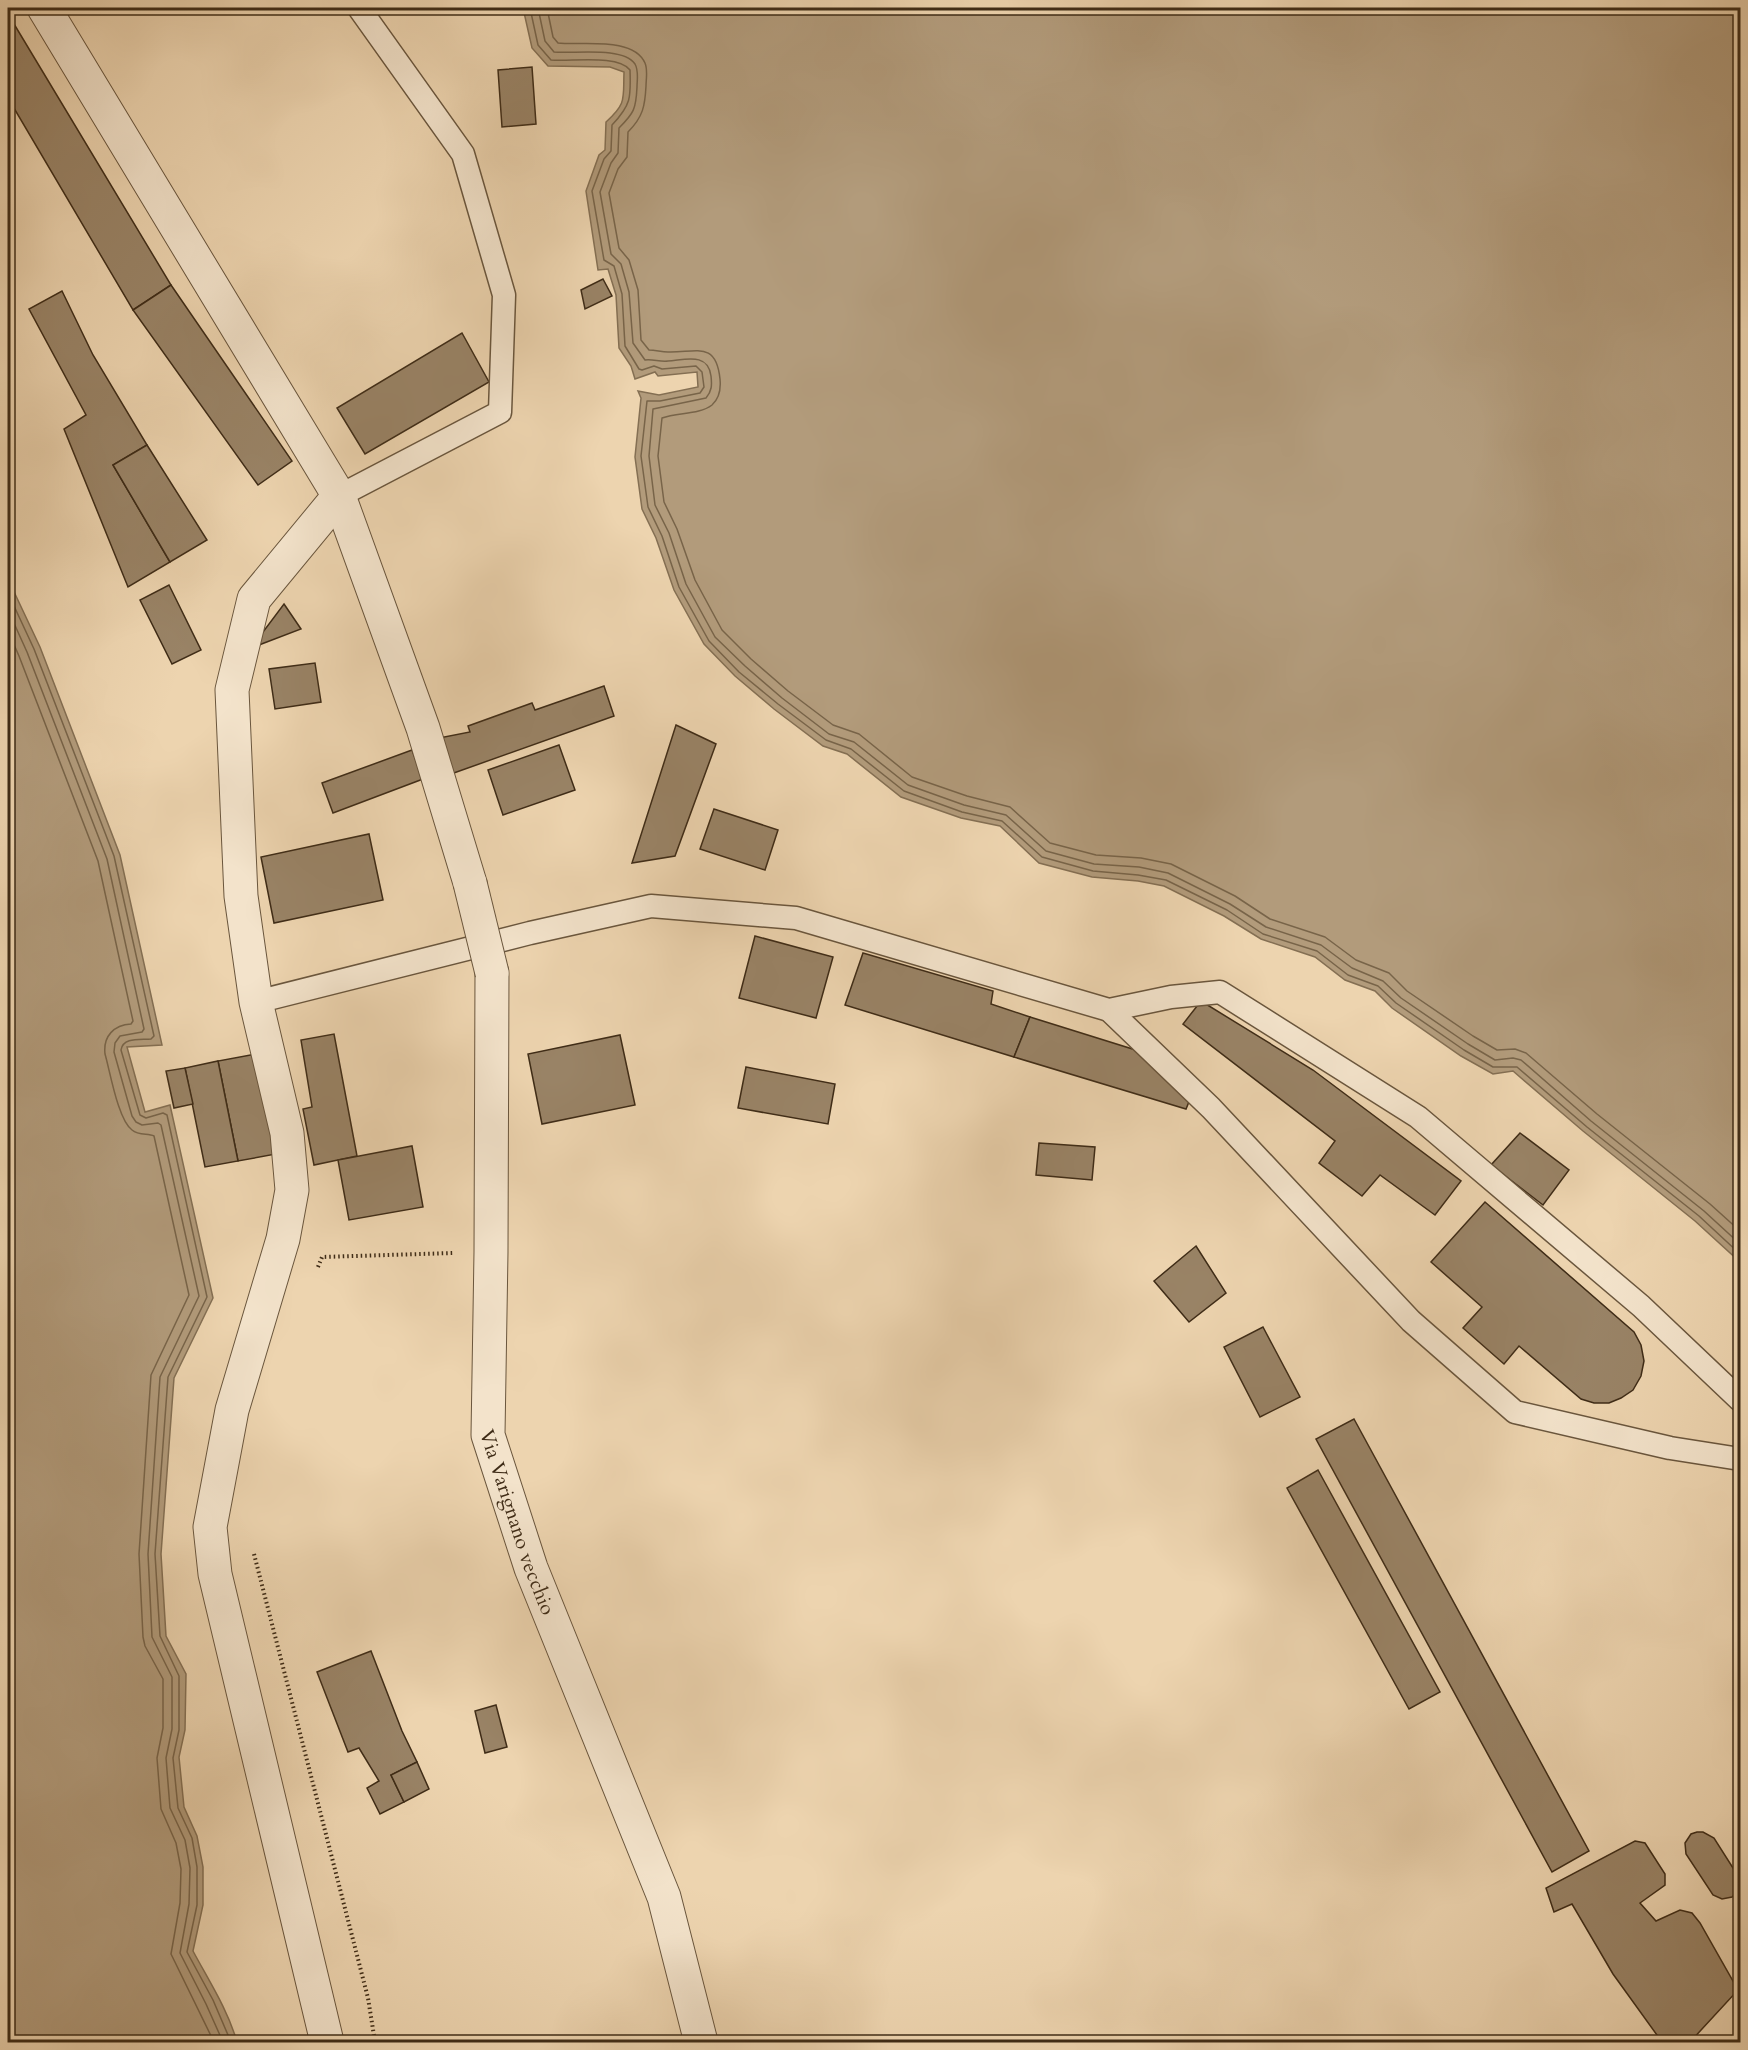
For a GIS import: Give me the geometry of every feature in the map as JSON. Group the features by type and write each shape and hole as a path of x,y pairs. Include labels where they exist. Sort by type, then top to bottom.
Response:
{"street":[{"name":"Via Varignano vecchio","path":"44,8 339,496 423,728 470,883 492,973 488,1435 531,1568 664,1897 701,2043"},
{"path":"327,2043 215,1574 210,1527 232,1410 283,1239 292,1190 287,1133 256,1002 241,896 232,690 254,599 339,496"}],"lane":[{"path":"339,496 500,412 504,295 463,154 359,8"},
{"path":"256,1002 530,933 651,906 796,918 1109,1010 1211,1108 1411,1320 1515,1412 1670,1448 1740,1459"},
{"path":"1109,1010 1171,997 1220,992 1418,1117 1641,1306 1740,1400"}],"path":[{"path":"318,1267 322,1257 491,1252"},
{"path":"252,1547 368,1998 375,2043"}],"water":[{"path":"523,8 1740,8 1740,1262 1695,1221 1513,1071 1493,1074 1461,1056 1392,1008 1375,991 1345,980 1315,957 1261,939 1224,916 1164,886 1092,877 1039,863 1000,826 961,818 901,797 847,754 823,746 735,676 704,644 674,590 656,538 642,509 635,457 641,398 638,391 659,395 698,387 697,372 658,376 655,372 635,379 631,366 619,348 616,295 608,269 598,270 586,191 599,155 605,150 606,122 621,105 624,72 610,67 548,66 532,48"},
{"path":"8,579 40,647 120,855 162,1045 127,1047 145,1112 170,1105 213,1298 174,1378 161,1554 166,1636 186,1674 185,1730 179,1757 184,1807 197,1836 203,1867 203,1905 193,1951 223,2007 237,2042 8,2042"}],"building":[{"path":"8,14 171,285 133,310 8,98"},
{"path":"532,67 536,124 502,127 498,70"},
{"path":"603,279 612,296 585,309 581,290"},
{"path":"171,285 292,461 258,485 133,310"},
{"path":"62,291 93,355 147,445 113,465 170,562 128,587 64,429 86,415 29,309"},
{"path":"462,333 489,382 365,454 337,408"},
{"path":"147,445 207,540 170,562 113,465"},
{"path":"169,585 201,650 172,664 140,600"},
{"path":"284,604 301,629 251,648"},
{"path":"315,663 321,702 275,709 269,669"},
{"path":"604,686 614,716 451,774 439,738 470,732 468,726 532,703 535,710"},
{"path":"676,725 716,744 675,856 632,863"},
{"path":"559,745 575,790 503,815 488,770"},
{"path":"412,750 423,779 333,813 322,783"},
{"path":"714,809 778,830 765,870 700,849"},
{"path":"369,834 383,900 274,923 261,857"},
{"path":"755,936 833,957 816,1018 739,998"},
{"path":"863,953 993,991 991,1004 1030,1017 1014,1057 845,1005"},
{"path":"1201,1001 1313,1070 1461,1181 1435,1215 1380,1175 1362,1196 1319,1163 1335,1141 1183,1024"},
{"path":"1030,1017 1158,1057 1191,1097 1186,1109 1014,1057"},
{"path":"334,1034 357,1156 314,1165 303,1109 312,1107 301,1040"},
{"path":"620,1035 635,1105 542,1124 528,1054"},
{"path":"256,1054 276,1154 238,1161 218,1061"},
{"path":"218,1061 238,1161 205,1167 185,1068"},
{"path":"746,1067 835,1084 828,1124 738,1108"},
{"path":"185,1068 193,1104 174,1108 166,1071"},
{"path":"1520,1133 1569,1170 1543,1205 1491,1165"},
{"path":"1039,1143 1095,1147 1092,1180 1036,1175"},
{"path":"412,1146 423,1207 349,1220 338,1160"},
{"path":"1485,1202 1634,1332 1641,1345 1644,1361 1641,1376 1633,1390 1609,1403 1594,1403 1581,1399 1519,1346 1504,1364 1463,1328 1482,1307 1431,1262"},
{"path":"1196,1246 1226,1293 1189,1322 1154,1281"},
{"path":"1263,1327 1300,1397 1260,1417 1224,1347"},
{"path":"1354,1419 1589,1851 1552,1872 1316,1439"},
{"path":"1318,1470 1440,1692 1409,1709 1287,1488"},
{"path":"371,1651 402,1731 417,1762 391,1775 404,1802 380,1814 367,1788 379,1781 359,1748 348,1752 317,1672"},
{"path":"496,1705 507,1747 485,1753 475,1711"},
{"path":"417,1762 429,1789 404,1802 391,1775"},
{"path":"1703,1832 1714,1838 1740,1879 1739,1890 1732,1897 1722,1899 1713,1895 1686,1854 1685,1843 1691,1834"},
{"path":"1635,1841 1645,1843 1665,1874 1665,1885 1640,1903 1656,1921 1680,1910 1692,1913 1738,1990 1690,2042 1662,2042 1613,1974 1572,1904 1554,1912 1546,1888"}]}
